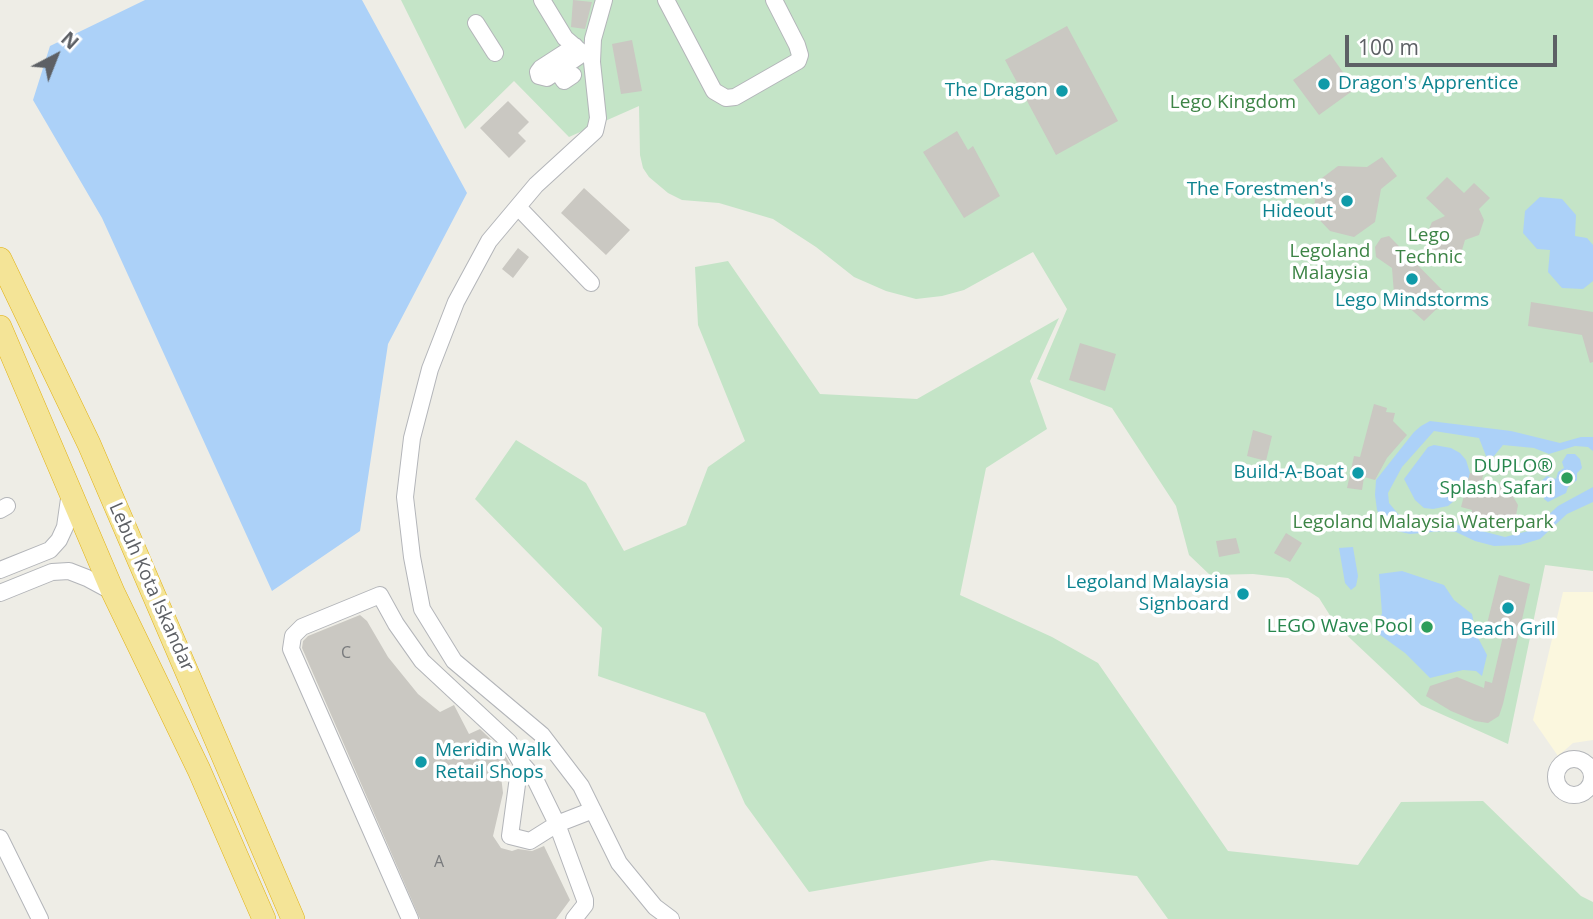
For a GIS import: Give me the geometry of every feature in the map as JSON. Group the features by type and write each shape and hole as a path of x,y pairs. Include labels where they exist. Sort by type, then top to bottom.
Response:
{"highway":[{"name":"Lebuh Kota Iskandar","path":"0,258 89,444 293,919"},
{"name":"Lebuh Kota Iskandar","path":"0,327 113,592 199,770 264,919"}],"street":[{"path":"542,0 565,37 583,54 598,118 595,131 536,185 489,241 456,302 430,369 412,438 405,497 412,557 422,609 454,661 542,735 581,786 619,863 650,913 671,919"},
{"path":"562,79 593,39 604,0"},
{"path":"666,0 714,91 726,98 734,97 798,61 800,55 797,45 774,0"},
{"path":"476,23 495,53"},
{"path":"518,207 591,283"},
{"path":"0,570 50,550 59,540 65,527 70,489"},
{"path":"0,593 34,578 60,572 87,578 113,592"},
{"path":"410,919 291,649 293,636 302,627 380,595 422,661 509,742 535,779 557,824 585,900 581,912 574,919"},
{"path":"522,764 510,836 530,841 557,824 593,810"},
{"path":"0,838 40,919"}],"shaded area":[{"path":"1563,592 1593,592 1593,740 1573,743 1558,756 1533,720"}],"green space":[{"name":"Legoland Malaysia","path":"401,0 1593,0 1593,571 1545,565 1508,744 1421,705 1336,625 1319,598 1288,578 1253,574 1210,575 1189,555 1176,506 1112,408 1037,379 1067,309 1033,252 964,290 916,299 886,291 854,277 816,247 773,219 719,203 682,200 668,193 649,177 643,168 640,155 639,106 569,137 514,81 465,129"},
{"path":"728,261 820,394 917,399 1059,318 1030,381 1047,429 986,468 960,595 1052,637 1098,663 1228,851 1358,865 1401,802 1483,801 1581,896 1593,902 1593,919 1168,919 1137,876 992,860 809,892 745,804 705,713 598,676 602,628 475,499 516,440 586,483 624,551 686,525 708,467 745,441 698,325 695,267"}],"water":[{"path":"145,0 362,0 467,193 388,344 360,531 272,591 102,218 33,100 50,46"},
{"path":"1540,197 1562,199 1576,215 1575,236 1587,238 1593,245 1593,281 1583,289 1562,288 1548,272 1550,250 1537,249 1523,233 1525,211"},
{"path":"1430,421 1511,431 1560,443 1581,437 1593,437 1593,451 1588,447 1575,446 1549,454 1534,448 1503,445 1494,456 1486,456 1479,438 1434,431 1402,467 1388,493 1389,503 1404,521 1424,524 1443,521 1505,537 1532,530 1558,506 1593,487 1593,502 1567,514 1540,539 1520,545 1494,546 1456,532 1410,534 1392,530 1377,510 1376,480 1414,432"},
{"path":"1434,445 1451,448 1460,453 1466,460 1470,473 1467,484 1455,500 1448,506 1433,509 1424,508 1415,500 1404,479 1428,447"},
{"name":"DUPLO® Splash Safari","path":"1567,454 1575,454 1580,459 1582,468 1577,473 1577,480 1568,487 1566,493 1548,502 1539,488 1540,482 1547,476 1556,479 1558,472 1564,468 1562,462"},
{"path":"1353,547 1358,576 1356,586 1351,590 1345,583 1339,548"},
{"name":"LEGO Wave Pool","path":"1402,571 1444,585 1454,600 1472,614 1476,634 1487,655 1482,676 1476,671 1463,670 1430,678 1405,653 1376,632 1382,613 1379,574"}],"building":[{"path":"573,0 592,2 585,29 571,27"},
{"name":"The Dragon","path":"1067,26 1118,121 1056,155 1005,60"},
{"path":"632,40 642,91 621,94 612,44"},
{"name":"Dragon's Apprentice","path":"1330,54 1355,89 1319,115 1293,80"},
{"path":"508,101 529,122 518,133 526,141 509,158 480,128"},
{"path":"957,131 968,150 973,146 1000,196 964,218 923,152"},
{"name":"The Forestmen's Hideout","path":"1382,157 1397,176 1381,189 1375,222 1354,237 1330,231 1313,213 1318,181 1338,166 1367,167"},
{"path":"1447,177 1464,193 1474,183 1490,198 1479,209 1484,220 1479,235 1465,240 1462,250 1447,257 1432,251 1426,236 1432,222 1445,216 1426,198"},
{"path":"584,188 630,230 606,255 561,213"},
{"name":"Lego Mindstorms","path":"1389,236 1449,297 1424,321 1394,294 1392,268 1376,257 1375,247 1381,238"},
{"path":"518,248 529,257 513,278 502,269"},
{"path":"1531,302 1593,312 1593,362 1590,363 1582,335 1528,326"},
{"path":"1080,343 1116,354 1105,391 1069,380"},
{"path":"1374,404 1387,408 1386,412 1395,413 1393,421 1407,435 1387,458 1375,480 1364,477 1362,490 1347,488 1354,456 1360,457"},
{"path":"1253,430 1272,436 1266,461 1247,456"},
{"path":"1470,473 1483,475 1482,481 1507,486 1518,505 1513,531 1470,523 1472,510 1461,507"},
{"path":"1286,533 1302,543 1290,562 1274,553"},
{"path":"1236,538 1240,553 1219,557 1216,541"},
{"path":"1499,575 1530,584 1503,704 1499,716 1488,723 1475,721 1451,711 1426,696 1430,686 1457,677 1484,688 1485,681 1492,683 1503,636 1485,632"},
{"name":"Meridin Walk Retail Shops","path":"360,615 367,621 388,657 418,694 440,712 454,705 469,734 480,729 501,749 510,764 500,768 503,793 493,836 501,848 512,851 532,851 544,846 570,900 556,919 420,919 302,648 303,641 308,636"}],"place":[{"name":"Dragon's Apprentice","path":"1324,84"},
{"name":"The Dragon","path":"1062,91"},
{"name":"The Forestmen's Hideout","path":"1347,201"},
{"name":"Lego Mindstorms","path":"1412,279"},
{"name":"Build-A-Boat","path":"1358,473"},
{"name":"DUPLO® Splash Safari","path":"1567,478"},
{"name":"Legoland Malaysia Signboard","path":"1243,594"},
{"name":"Beach Grill","path":"1508,608"},
{"name":"LEGO Wave Pool","path":"1427,627"},
{"name":"Meridin Walk Retail Shops","path":"421,762"}],"park label":[{"name":"Lego Kingdom","path":"1233,103"},
{"name":"Lego Technic","path":"1429,247"},
{"name":"Legoland Malaysia Waterpark","path":"1423,523"}]}
